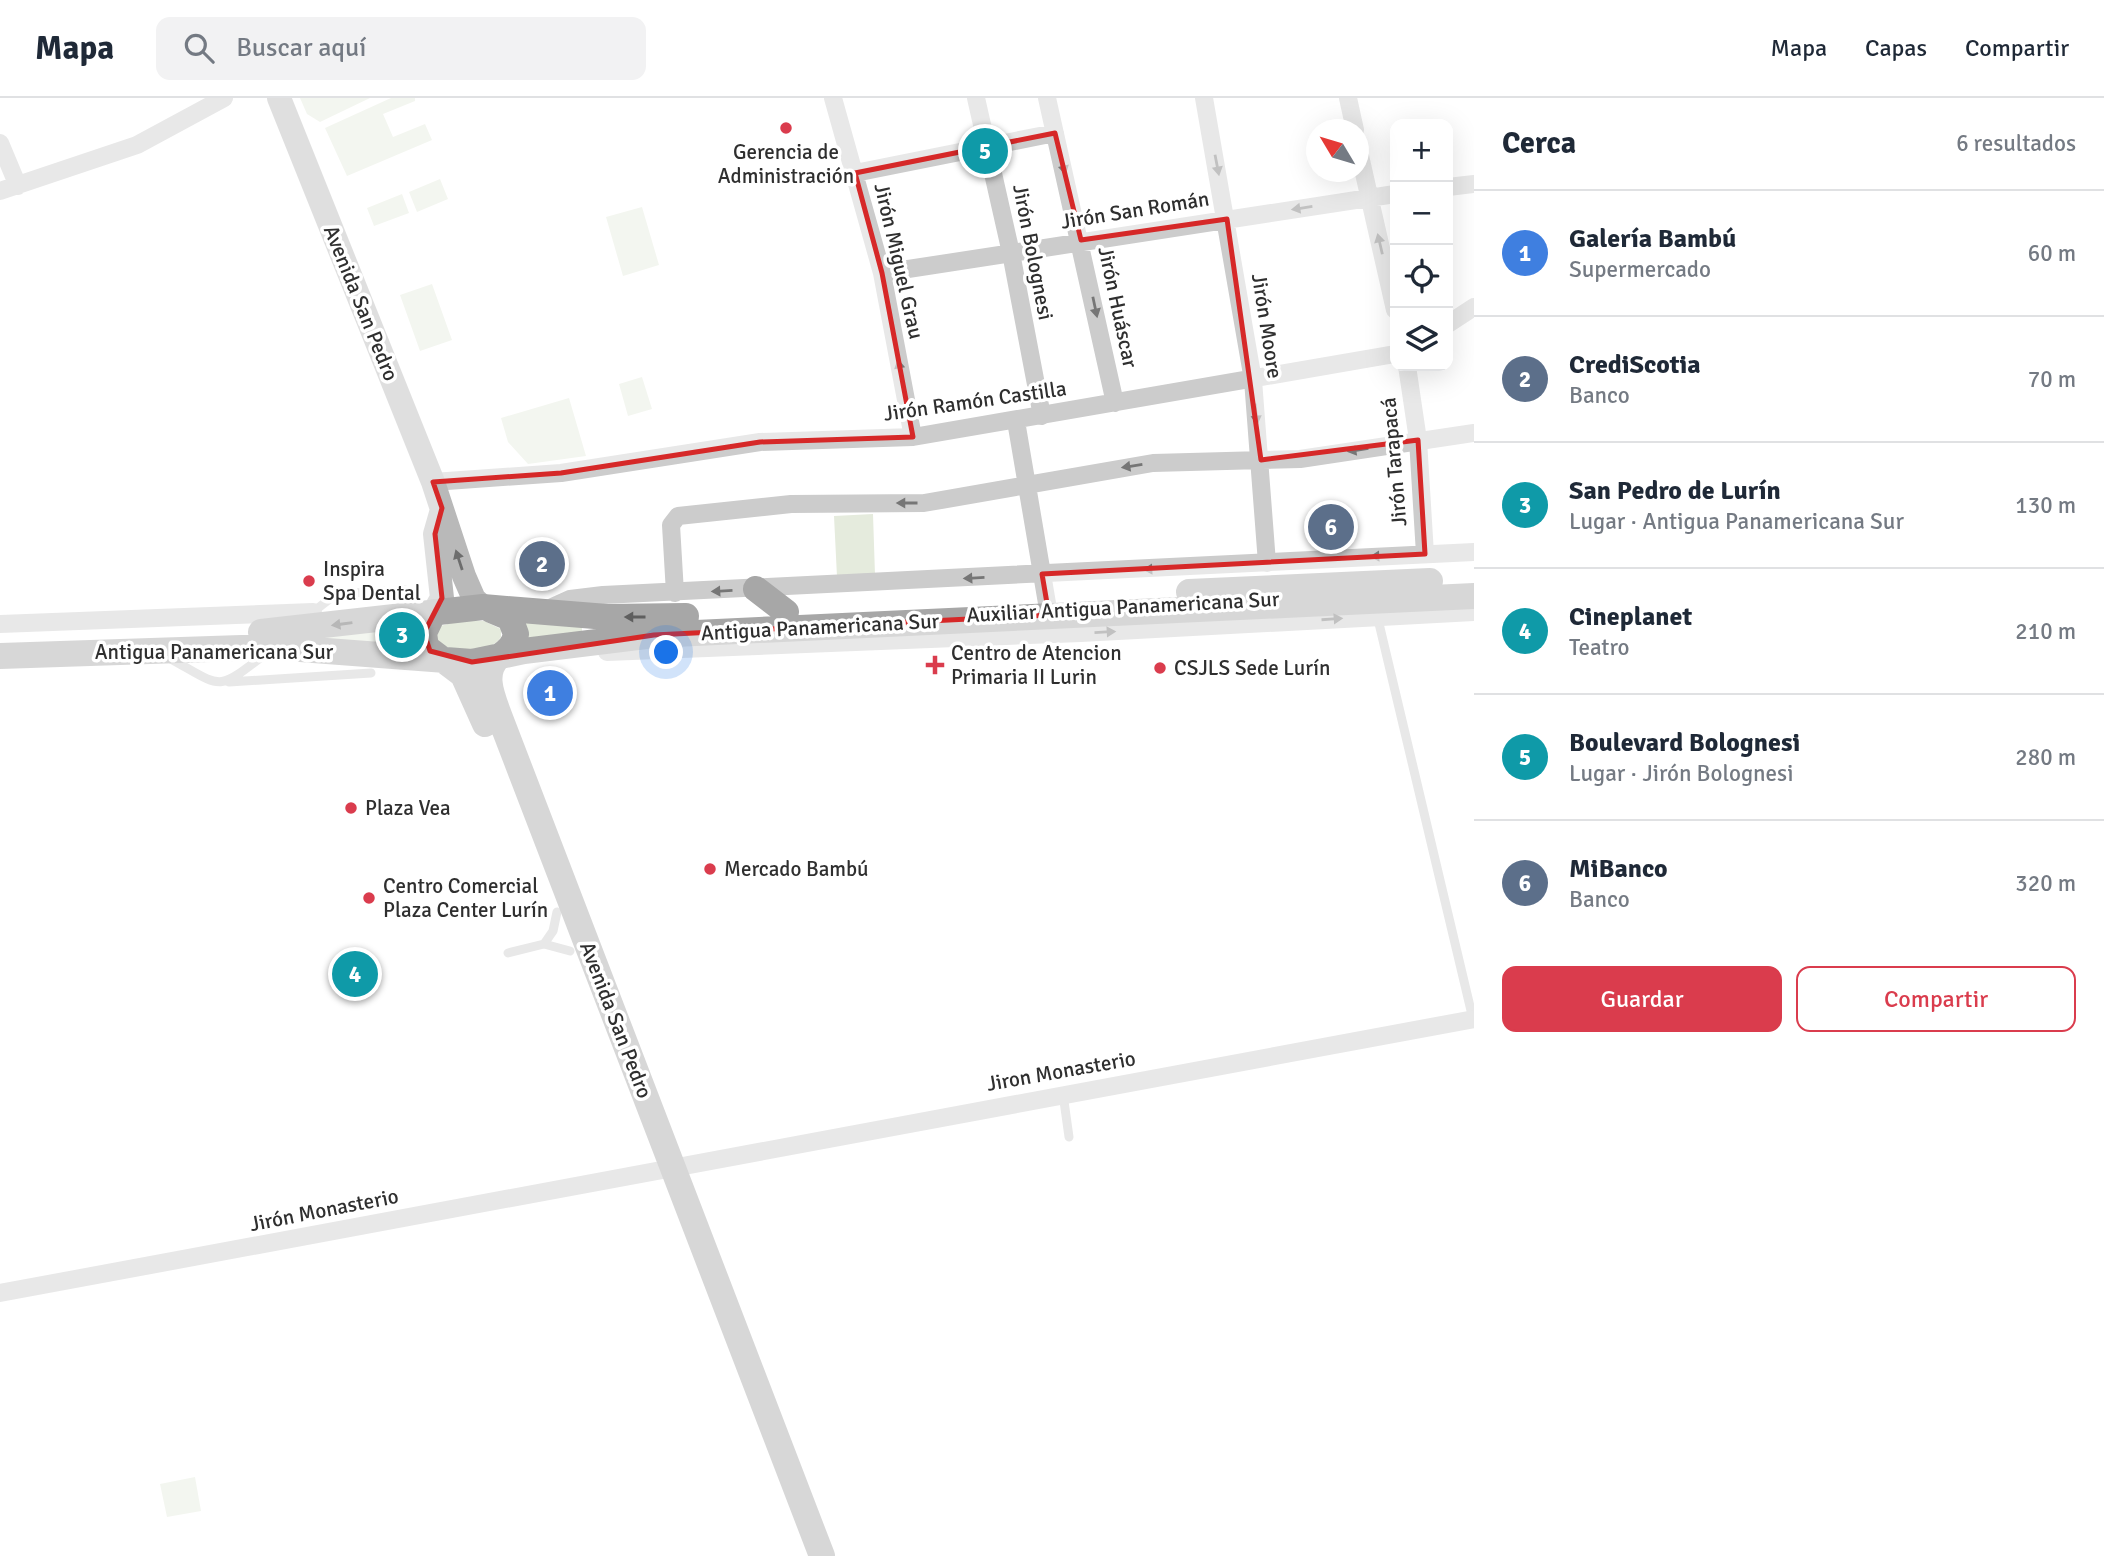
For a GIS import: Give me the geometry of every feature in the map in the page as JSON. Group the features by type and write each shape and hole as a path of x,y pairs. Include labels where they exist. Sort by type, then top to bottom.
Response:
{"main road":[{"name":"Antigua Panamericana Sur","path":"1374,600 1474,579"},
{"path":"756,589 786,612"},
{"name":"Antigua Panamericana Sur","path":"5,643 281,639 439,657 461,662 654,635 1046,596"},
{"name":"Antigua Panamericana Sur","path":"5,643 157,651 281,639 428,613 482,607 645,618 1046,596 1374,600 1474,596"},
{"name":"Avenida San Pedro","path":"482,607 505,614 516,629 512,646 492,665 489,679 499,715 804,1556"},
{"name":"Avenida San Pedro","path":"428,613 424,638 426,647 463,674 471,690 570,951 666,1170 822,1556"}],"street":[{"path":"0,191 137,145 224,98"},
{"name":"Avenida San Pedro","path":"279,98 433,482 464,576 474,599 482,607"},
{"name":"Jirón Miguel Grau","path":"833,98 882,274 913,437"},
{"name":"Jirón Bolognesi","path":"976,98 1011,253 1041,416"},
{"name":"Jirón Huáscar","path":"1047,98 1081,240 1115,403"},
{"name":"Jirón Moore","path":"1204,98 1253,380 1267,563"},
{"path":"1348,98 1352,119"},
{"path":"855,173 1055,133"},
{"path":"0,144 18,186"},
{"path":"1367,182 1395,308"},
{"path":"1453,186 1474,184"},
{"name":"Jirón San Román","path":"882,274 1081,240 1390,195"},
{"path":"1453,321 1474,307"},
{"name":"Jirón Ramón Castilla","path":"433,482 561,473 760,442 913,437 1390,355"},
{"name":"Jirón Tarapacá","path":"1408,371 1418,440 1425,554"},
{"path":"1016,421 1046,596"},
{"path":"675,593 673,520 678,516 791,504 924,503 1153,463 1300,459 1474,433"},
{"name":"Avenida San Pedro","path":"428,613 442,598 435,534 442,509"},
{"name":"Auxiliar Antigua Panamericana Sur","path":"1069,573 1474,552"},
{"name":"Antigua Panamericana Sur","path":"1046,596 1069,573"},
{"name":"Auxiliar Antigua Panamericana Sur","path":"541,612 570,599 756,589 1046,596"},
{"name":"Auxiliar Antigua Panamericana Sur","path":"524,652 540,657 1374,600 1474,612"},
{"path":"5,643 313,612"},
{"name":"Jiron Monasterio","path":"666,1170 1063,1094 1472,1011"},
{"name":"Jirón Monasterio","path":"0,1293 666,1170"}],"lane":[{"path":"229,682 336,594 405,590 428,613"},
{"path":"1374,600 1472,1011"},
{"path":"157,651 213,682 371,673"},
{"path":"544,944 552,931 557,912"},
{"path":"508,953 544,944 570,951"},
{"path":"1063,1094 1069,1137"}],"highlighted area":[{"path":"1055,133 1081,240 1227,219 1261,460 1418,440 1425,554 1042,574 1049,615 654,635 472,662 430,651 424,633 442,598 435,534 442,508 433,482 561,473 760,442 913,437 882,273 855,173"}],"shaded area":[{"path":"300,98 370,98 320,122 307,114"},
{"path":"391,98 415,98 415,101 383,114 393,137 425,124 432,140 347,176 325,128"},
{"path":"440,179 448,199 417,212 409,192"},
{"path":"402,194 409,213 374,226 367,208"},
{"path":"642,207 659,265 623,276 606,217"},
{"path":"432,284 452,340 420,351 400,295"},
{"path":"642,377 652,409 628,416 619,384"},
{"path":"569,398 586,456 528,464 508,442 501,418"},
{"path":"873,514 875,575 837,577 834,516"},
{"path":"522,618 582,624 582,635 523,646"},
{"path":"411,620 412,647 294,638"},
{"path":"462,620 484,621 501,629 501,637 488,647 470,650 435,643 437,627"},
{"path":"195,1477 201,1511 167,1517 160,1484"}],"place":[{"name":"Gerencia de Administración","path":"786,128"},
{"name":"Boulevard Bolognesi","path":"985,151"},
{"name":"MiBanco","path":"1331,527"},
{"name":"CrediScotia","path":"542,564"},
{"name":"Inspira Spa Dental","path":"309,581"},
{"name":"San Pedro de Lurín","path":"402,635"},
{"name":"Centro de Atencion Primaria II Lurin","path":"935,665"},
{"name":"CSJLS Sede Lurín","path":"1160,668"},
{"name":"Galería Bambú","path":"550,693"},
{"name":"Plaza Vea","path":"351,808"},
{"name":"Mercado Bambú","path":"710,869"},
{"name":"Centro Comercial Plaza Center Lurín","path":"369,898"},
{"name":"Cineplanet","path":"355,974"}]}
